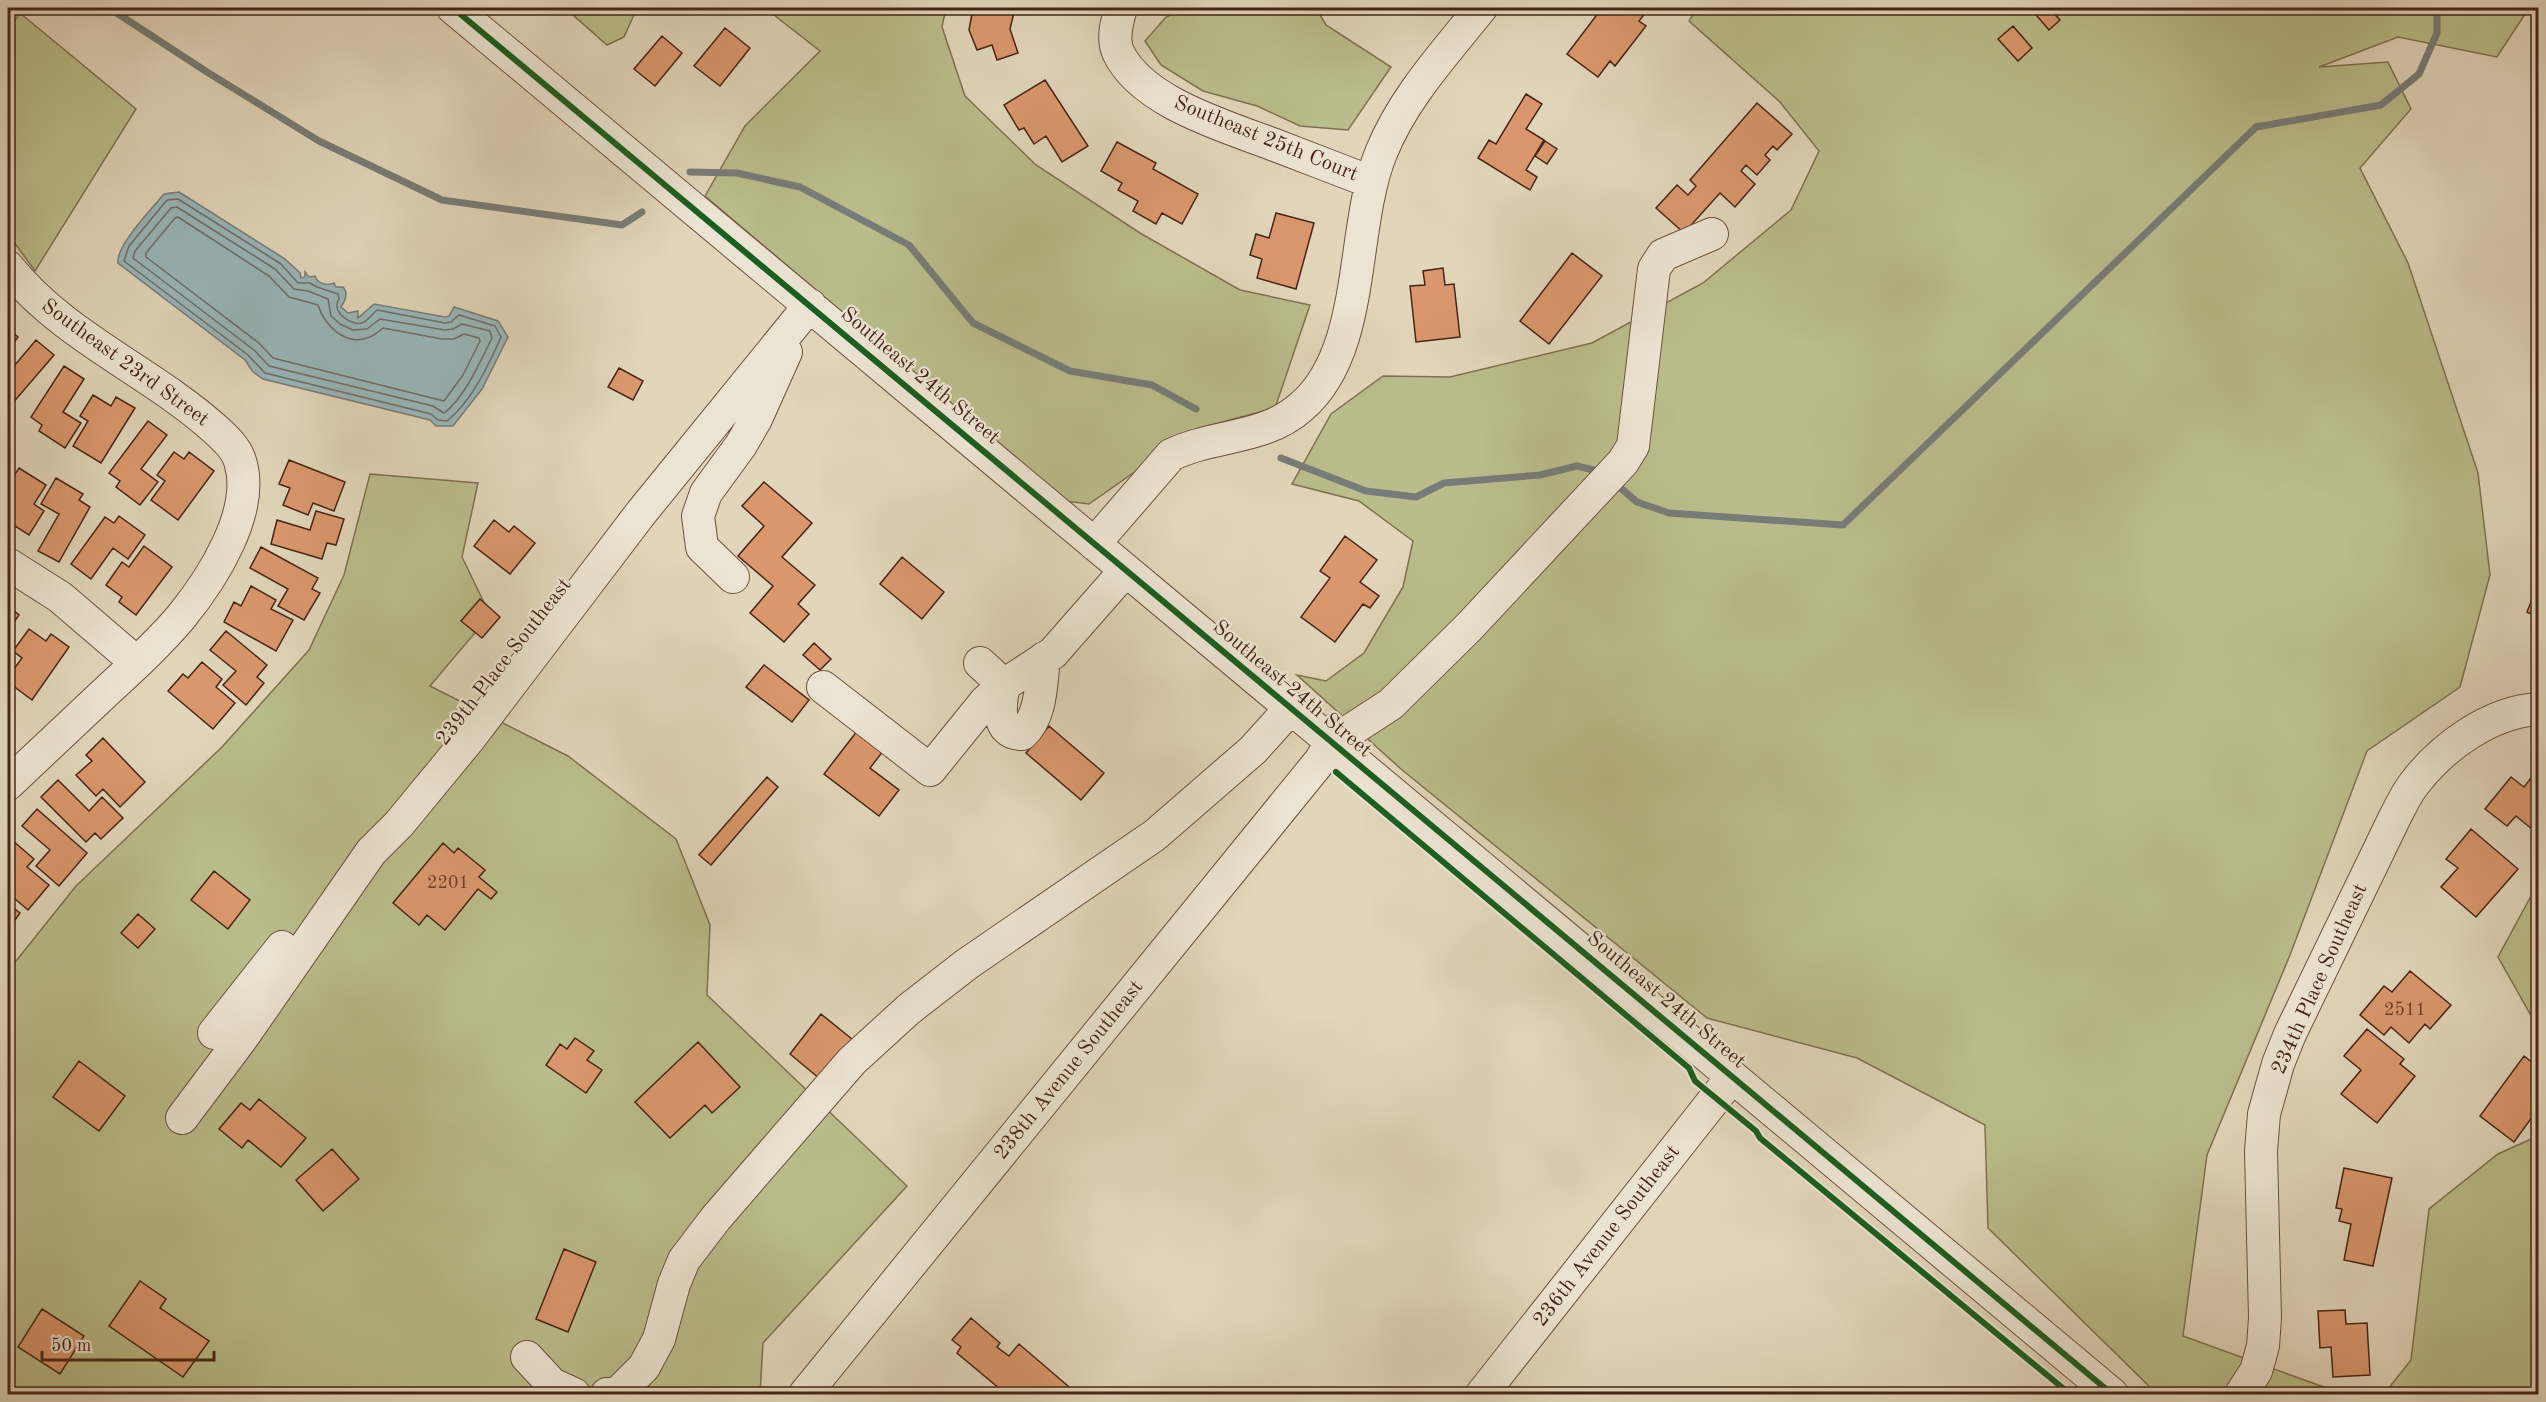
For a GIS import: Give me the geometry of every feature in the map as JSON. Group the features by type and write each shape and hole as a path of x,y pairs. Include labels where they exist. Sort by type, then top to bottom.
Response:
{"street":[{"name":"Southeast 24th Street","path":"453,8 2112,1395"},
{"name":"Southeast 25th Court","path":"1121,8 1116,25 1118,51 1129,69 1144,84 1203,118 1371,182"},
{"path":"1094,544 1171,455 1187,447 1235,438 1283,421 1302,407 1324,384 1336,362 1345,331 1371,182 1391,130 1405,107 1481,8"},
{"path":"1331,743 1391,704 1469,627 1609,477 1634,446 1654,268 1663,255 1712,234"},
{"name":"Southeast 23rd Street","path":"8,267 46,308 156,384 213,427 231,444 240,459 244,486 239,518 205,586 180,618 137,663"},
{"path":"733,577 702,547 698,516 706,493 741,445 756,419 807,303"},
{"path":"182,1118 242,1038 372,852 399,824 469,739 641,513 807,303"},
{"name":"239th Place Southeast","path":"214,1033 807,303"},
{"path":"8,564 60,597 137,663 8,784"},
{"path":"823,687 930,770 985,702 1004,685 1053,652 1125,571"},
{"path":"1004,685 999,705 1002,719 1005,727 1014,734 1022,734 1028,729 1037,708 1044,658"},
{"path":"980,663 1004,685"},
{"path":"607,1395 618,1393 644,1367 659,1340 674,1284 684,1260 716,1218 852,1060 909,1009 967,964 1155,835 1253,750 1290,709"},
{"name":"234th Place Southeast","path":"2241,1395 2256,1371 2263,1346 2265,1318 2261,1151 2264,1114 2278,1064 2395,817 2413,785 2438,757 2478,727 2526,710 2538,710"},
{"name":"238th Avenue Southeast","path":"805,1395 1313,770 1331,743"},
{"name":"236th Avenue Southeast","path":"1482,1395 1732,1077"},
{"path":"527,1357 552,1384 574,1395"}],"green space":[{"path":"565,8 637,8 624,37 607,45"},
{"path":"765,8 946,8 942,27 965,96 1036,165 1140,233 1240,290 1310,305 1275,408 1196,429 1089,504 1065,501 705,196 745,126 820,51"},
{"path":"1186,8 1316,8 1326,25 1391,67 1348,130 1300,126 1257,106 1203,91 1161,65 1145,41 1166,17"},
{"path":"1697,8 2529,8 2497,57 2398,37 2319,67 2388,62 2411,109 2360,168 2408,263 2478,473 2490,575 2460,687 2367,751 2290,955 2207,1155 2183,1336 2343,1394 2157,1394 1988,1228 1985,1125 1857,1058 1707,1018 1401,769 1297,675 1326,681 1364,653 1403,587 1413,541 1359,501 1292,484 1331,414 1383,376 1450,377 1592,343 1703,283 1791,210 1819,151 1780,102 1689,21"},
{"path":"20,13 136,109 35,271 8,234 8,30"},
{"path":"370,474 478,483 462,557 490,615 430,686 568,756 676,839 710,925 707,995 907,1186 763,1343 760,1394 8,1394 8,971 76,886 222,747 309,650 344,575"},
{"path":"2538,883 2538,1028 2498,957"},
{"path":"2538,1136 2538,1394 2384,1394 2411,1360 2429,1209 2498,1154"}],"water":[{"path":"179,192 285,259 300,273 301,278 305,277 305,272 309,277 315,276 323,284 334,283 336,287 343,287 346,294 341,307 348,313 358,311 358,318 374,304 445,317 449,316 454,307 498,321 508,337 482,389 453,426 436,426 430,420 263,379 253,372 245,360 118,263 119,255 129,237 164,194"}],"building":[{"path":"973,8 1015,8 1010,29 1018,53 997,60 992,45 977,50 969,30"},
{"path":"1602,8 1641,8 1646,12 1639,21 1646,26 1615,66 1610,61 1598,77 1567,54"},
{"path":"2049,8 2060,20 2049,30 2031,9"},
{"path":"2013,26 2032,48 2018,61 1998,39"},
{"path":"725,28 750,48 720,86 694,66"},
{"path":"662,36 682,53 655,86 634,69"},
{"path":"1045,80 1088,146 1062,162 1046,136 1034,144 1024,128 1019,130 1004,105"},
{"path":"1526,94 1542,104 1526,129 1544,140 1526,170 1537,177 1530,190 1478,158 1489,140 1496,144"},
{"path":"1757,103 1792,134 1777,150 1773,146 1765,155 1770,160 1757,175 1746,165 1741,171 1755,184 1735,207 1720,193 1684,233 1656,208 1677,185 1688,195 1696,186 1690,180"},
{"path":"1545,141 1557,149 1547,164 1535,156"},
{"path":"1117,142 1156,163 1153,169 1198,194 1182,224 1162,213 1156,224 1133,211 1138,201 1118,190 1122,183 1101,171"},
{"path":"1276,213 1314,223 1296,289 1257,278 1262,259 1250,255 1256,234 1269,238"},
{"path":"1572,253 1602,276 1549,344 1520,321"},
{"path":"1443,268 1445,285 1454,284 1460,337 1416,342 1410,286 1425,285 1423,271"},
{"path":"8,328 18,337 8,350"},
{"path":"36,340 54,355 12,404 8,400 8,371"},
{"path":"64,366 84,379 63,412 81,423 65,448 39,431 42,425 31,417"},
{"path":"619,368 643,381 633,400 608,387"},
{"path":"93,395 111,406 116,397 135,408 101,463 73,446 88,421 80,416"},
{"path":"148,421 167,435 141,469 158,482 140,505 116,487 120,481 109,473"},
{"path":"174,452 184,459 189,452 214,471 178,520 151,500 165,481 157,475"},
{"path":"289,460 345,482 334,511 313,503 308,515 283,505 290,488 279,484"},
{"path":"19,468 46,485 34,504 44,511 29,535 12,524 8,530 8,485"},
{"path":"56,478 83,494 79,500 90,507 59,562 38,551 59,514 41,504"},
{"path":"764,482 812,523 782,557 815,585 798,604 809,614 784,642 750,613 773,586 738,556 764,526 742,506"},
{"path":"316,511 344,519 336,545 327,543 322,559 271,544 277,520 310,530"},
{"path":"119,516 145,535 128,559 113,548 91,579 71,564 105,517 114,523"},
{"path":"494,520 509,532 514,526 535,543 510,574 474,546"},
{"path":"1345,536 1377,560 1360,582 1379,596 1370,608 1363,604 1335,642 1301,617 1330,578 1320,571"},
{"path":"144,546 172,567 136,615 119,602 122,597 106,585 122,562 129,567"},
{"path":"261,547 318,578 312,589 320,593 304,620 278,606 288,589 250,568"},
{"path":"902,557 944,592 922,619 880,584"},
{"path":"2538,584 2538,617 2527,612"},
{"path":"251,586 276,600 271,609 293,620 276,651 224,622 234,602 241,606"},
{"path":"480,599 500,617 482,638 461,621"},
{"path":"8,606 19,615 8,631"},
{"path":"29,629 46,641 51,634 69,647 32,700 8,682 8,677 22,658 13,651"},
{"path":"226,631 267,665 257,677 264,683 246,705 223,685 236,671 210,650"},
{"path":"814,643 831,659 820,670 803,655"},
{"path":"202,662 222,679 216,687 235,703 213,729 168,691 183,674 188,678"},
{"path":"764,665 809,700 792,722 746,687"},
{"path":"861,726 887,746 870,768 899,790 879,816 824,774"},
{"path":"1049,726 1104,773 1081,800 1026,753"},
{"path":"103,738 145,782 120,807 103,789 96,796 76,775 92,761 86,755"},
{"path":"2538,769 2538,834 2516,816 2507,826 2485,809 2511,777 2524,787"},
{"path":"767,777 778,787 711,865 699,855"},
{"path":"58,780 89,811 102,797 123,818 101,839 95,833 86,842 41,797"},
{"path":"37,809 87,853 59,886 36,866 50,850 22,826"},
{"path":"2471,829 2518,869 2476,917 2441,887 2458,868 2446,859"},
{"path":"13,841 34,859 27,867 49,885 28,910 8,893 8,847"},
{"path":"443,843 454,853 458,848 485,870 479,877 497,892 491,899 478,889 445,930 427,915 419,925 393,903"},
{"path":"214,871 250,900 228,929 191,900"},
{"path":"8,904 20,913 8,930"},
{"path":"138,914 155,929 138,948 121,933"},
{"path":"2410,971 2451,1005 2430,1029 2425,1024 2409,1043 2391,1027 2384,1035 2360,1015 2384,986 2392,992"},
{"path":"821,1014 852,1039 820,1079 790,1054"},
{"path":"2367,1029 2404,1059 2400,1064 2415,1076 2377,1123 2341,1094 2361,1070 2344,1056"},
{"path":"575,1038 594,1051 587,1060 602,1070 586,1093 546,1065 560,1044 567,1049"},
{"path":"698,1042 740,1087 712,1113 705,1105 670,1138 635,1102"},
{"path":"2524,1056 2538,1067 2538,1109 2514,1142 2480,1116"},
{"path":"79,1061 125,1096 99,1131 53,1097"},
{"path":"259,1099 306,1138 281,1167 248,1140 242,1148 219,1129 241,1103 250,1110"},
{"path":"332,1149 359,1179 323,1211 296,1180"},
{"path":"2344,1168 2392,1178 2373,1266 2344,1260 2351,1224 2339,1221 2342,1209 2336,1208"},
{"path":"564,1249 596,1262 568,1332 536,1319"},
{"path":"140,1281 166,1299 160,1308 209,1341 183,1377 109,1326"},
{"path":"42,1309 84,1336 60,1374 18,1347"},
{"path":"2345,1310 2346,1324 2367,1323 2370,1375 2333,1377 2331,1347 2320,1348 2318,1311"},
{"path":"971,1318 1000,1343 997,1347 1009,1356 1019,1344 1075,1392 1073,1394 1039,1394 1036,1392 1034,1394 1006,1394 957,1353 961,1347 952,1340"}],"waterway":[{"path":"109,8 319,141 442,200 622,225 642,212"},
{"path":"1615,483 1637,502 1669,513 1843,525 2256,127 2381,105 2419,74 2437,33 2437,8"},
{"path":"690,172 737,173 800,187 909,245 973,323 1070,371 1152,385 1196,409"},
{"path":"1281,458 1366,491 1416,497 1444,483 1540,475 1577,466 1602,472"}],"cycle path":[{"path":"453,8 2112,1394"},
{"path":"1336,772 1689,1068 1695,1081 1756,1131 1760,1138 2070,1394"}]}
